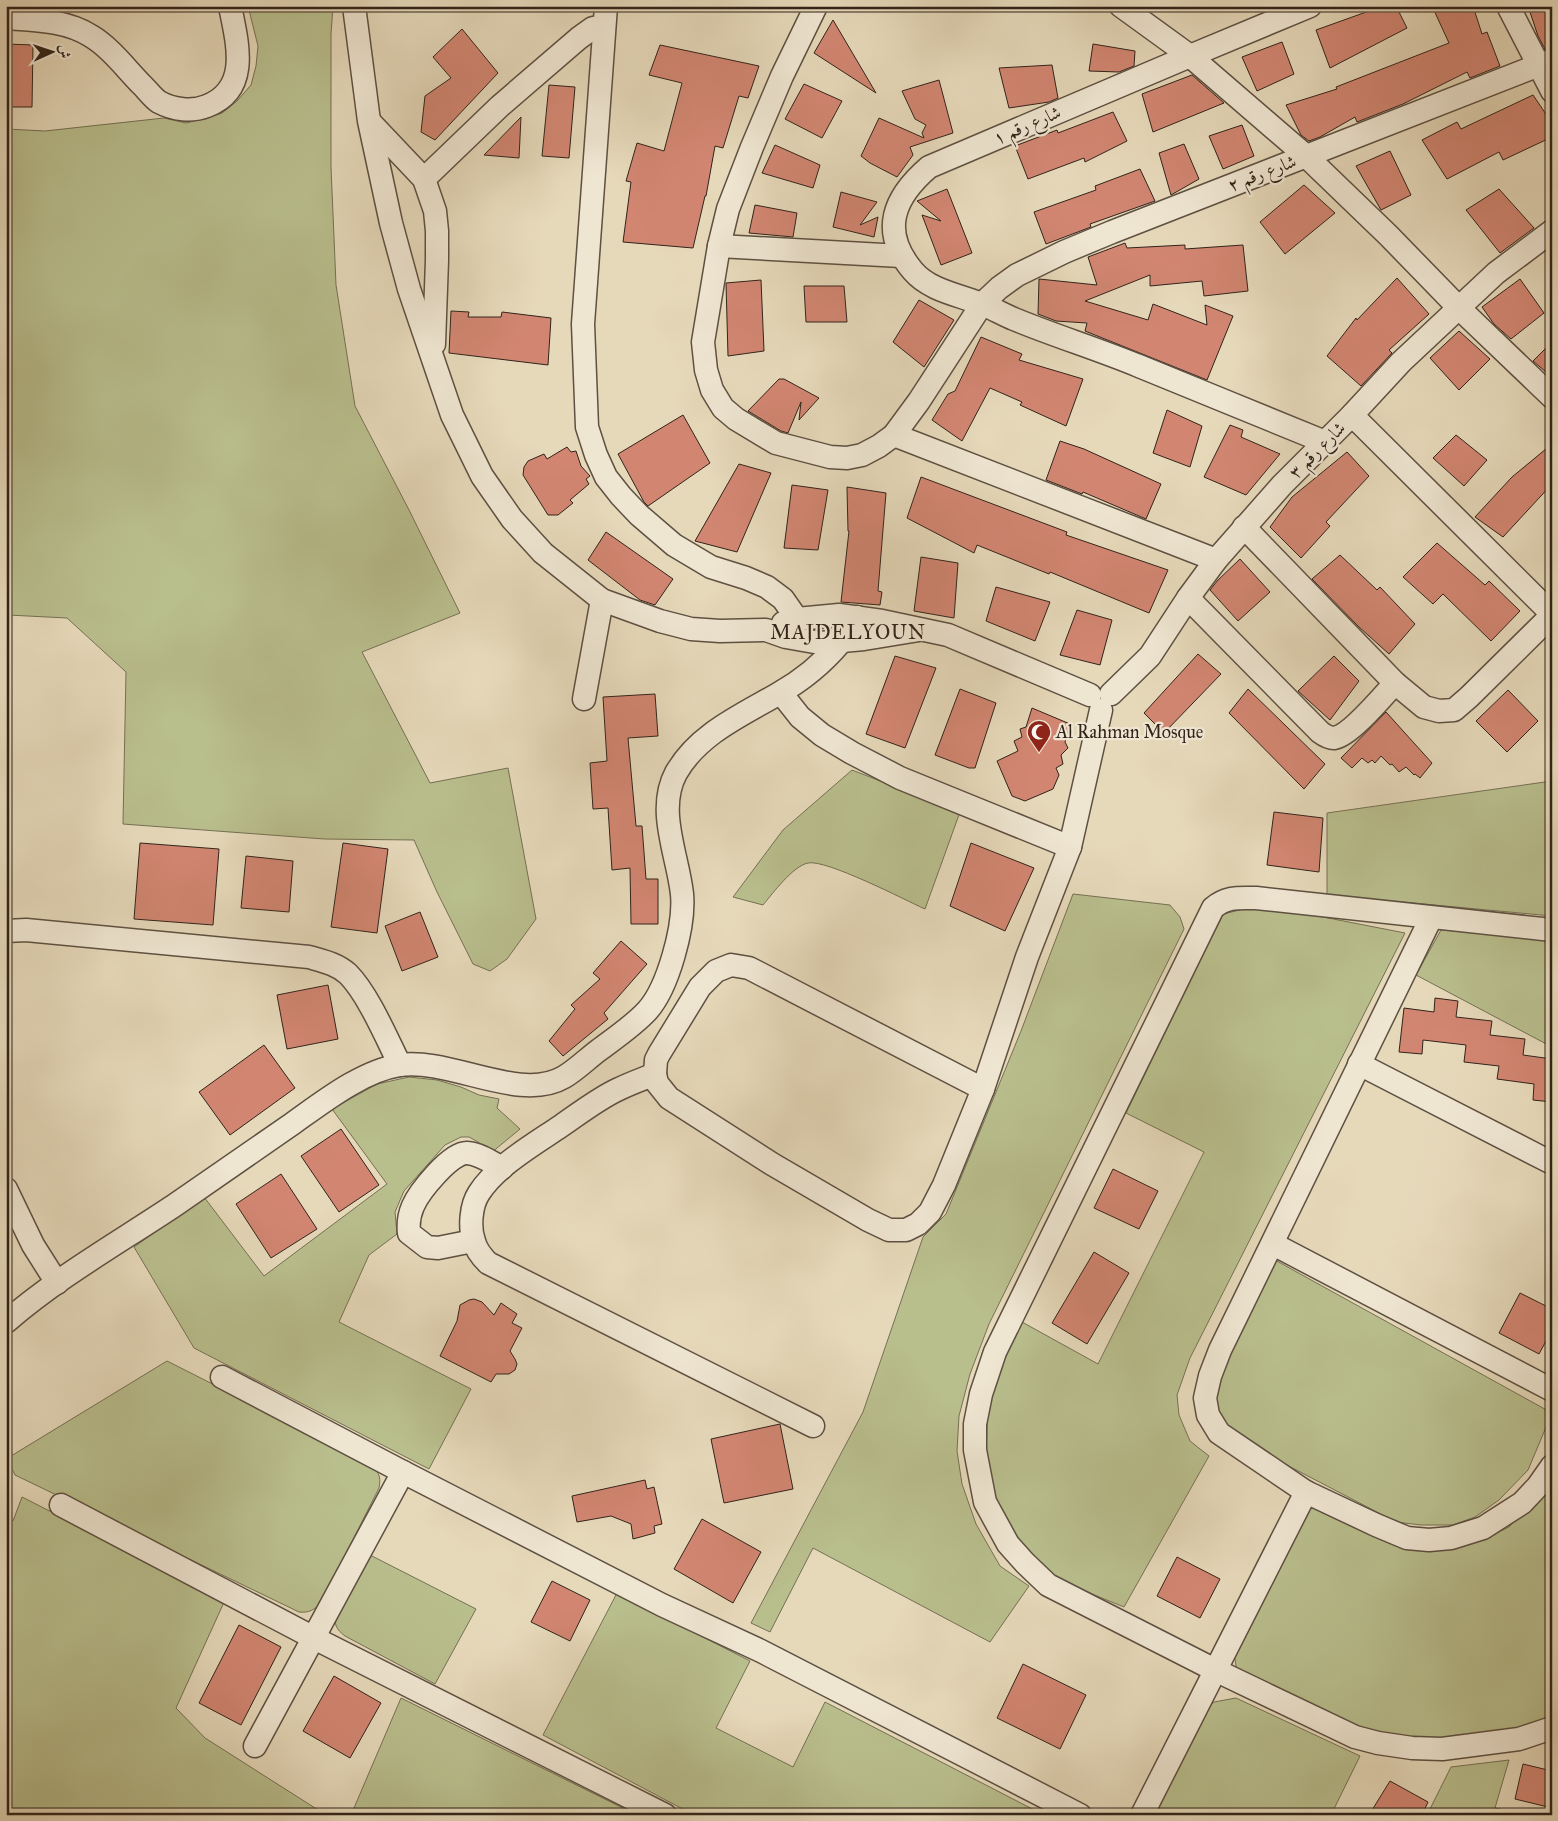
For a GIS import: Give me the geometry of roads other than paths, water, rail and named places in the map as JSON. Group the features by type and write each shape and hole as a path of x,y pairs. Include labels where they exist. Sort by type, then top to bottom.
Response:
{"street":[{"path":"6,18 38,20 71,26 92,36 158,101 177,108 197,110 217,102 232,87 238,69 239,48 230,6"},
{"path":"354,6 369,121 400,258 452,415 482,476 512,519 543,552 602,600 660,621 691,628 720,631 766,630 820,643 873,638 919,630"},
{"name":"شارع رقم ٢","path":"816,6 782,76 728,209 719,246 703,342 706,370 712,390 723,408 752,430 776,443 830,457 848,458 862,455 894,435 919,401 982,304 1016,275 1064,252 1545,62"},
{"name":"شارع رقم ١","path":"1310,6 929,167 915,179 903,194 897,206 894,234 901,256 914,272 930,284 1325,442"},
{"path":"1508,6 1545,62 1552,91"},
{"path":"1122,7 1190,56 1306,156 1388,235 1459,308 1552,397"},
{"path":"424,179 500,106 605,16"},
{"path":"605,16 583,324 587,427 596,455 606,476 620,496 639,515 674,545 711,566 766,587 783,600 797,619"},
{"path":"369,121 424,179 435,211 437,248 434,358"},
{"name":"شارع رقم ٣","path":"1101,700 1150,656 1188,598 1216,560 1282,485 1352,415 1401,362 1496,273 1552,231"},
{"path":"719,246 901,256"},
{"path":"400,258 437,248"},
{"path":"1244,527 1396,683 1424,707 1439,712 1454,710 1552,615 1352,415"},
{"path":"894,435 1216,560"},
{"path":"1188,598 1320,732 1328,737 1335,738 1351,728 1396,683"},
{"path":"584,699 602,600"},
{"path":"766,630 797,619 839,615 948,635 1101,700 1070,847 1027,957 983,1089 944,1185 930,1212 918,1224 906,1230 888,1230 868,1220 772,1164 692,1114 665,1094 657,1083 655,1074 656,1060 700,987 716,971 730,965 749,968 983,1089"},
{"path":"8,1319 57,1282 175,1205 336,1094 376,1071 400,1065 426,1065 532,1086 548,1084 564,1077 629,1027 648,1010 662,987 673,958 680,922 682,896 668,809 669,793 676,774 689,755 709,736 736,717 781,693 821,663 842,641 857,617"},
{"path":"781,693 800,717 822,735 852,753 900,778 1070,847"},
{"path":"1552,930 1256,898 1237,898 1222,901 1213,908 995,1352 981,1394 975,1424 975,1450 985,1502 1008,1544 1048,1584 1215,1670 1355,1737 1378,1743 1412,1748 1442,1749 1519,1739 1552,1728"},
{"path":"1431,918 1220,1350 1210,1376 1206,1398 1208,1415 1219,1433 1306,1492 1407,1538 1444,1539 1483,1528 1522,1503 1533,1492 1552,1466"},
{"path":"6,931 26,930 309,958 329,962 348,974 368,1001 400,1065"},
{"path":"1359,1064 1552,1163"},
{"path":"655,1074 618,1089 590,1106 502,1168 479,1193 473,1209 473,1241 480,1255 488,1263 813,1426"},
{"path":"473,1241 438,1248 427,1247 409,1233 408,1224 412,1207 421,1190 460,1155 465,1153 480,1156 502,1168"},
{"path":"6,1189 33,1245 57,1282"},
{"path":"1273,1244 1552,1390"},
{"path":"222,1377 662,1605 762,1651 1080,1815"},
{"path":"255,1746 403,1472"},
{"path":"1142,1815 1306,1492"},
{"path":"61,1505 314,1638 665,1815"}],"place":[{"name":"Al Rahman Mosque","path":"1039,753"}],"district":[{"name":"MAJDELYOUN","path":"848,632"}]}
